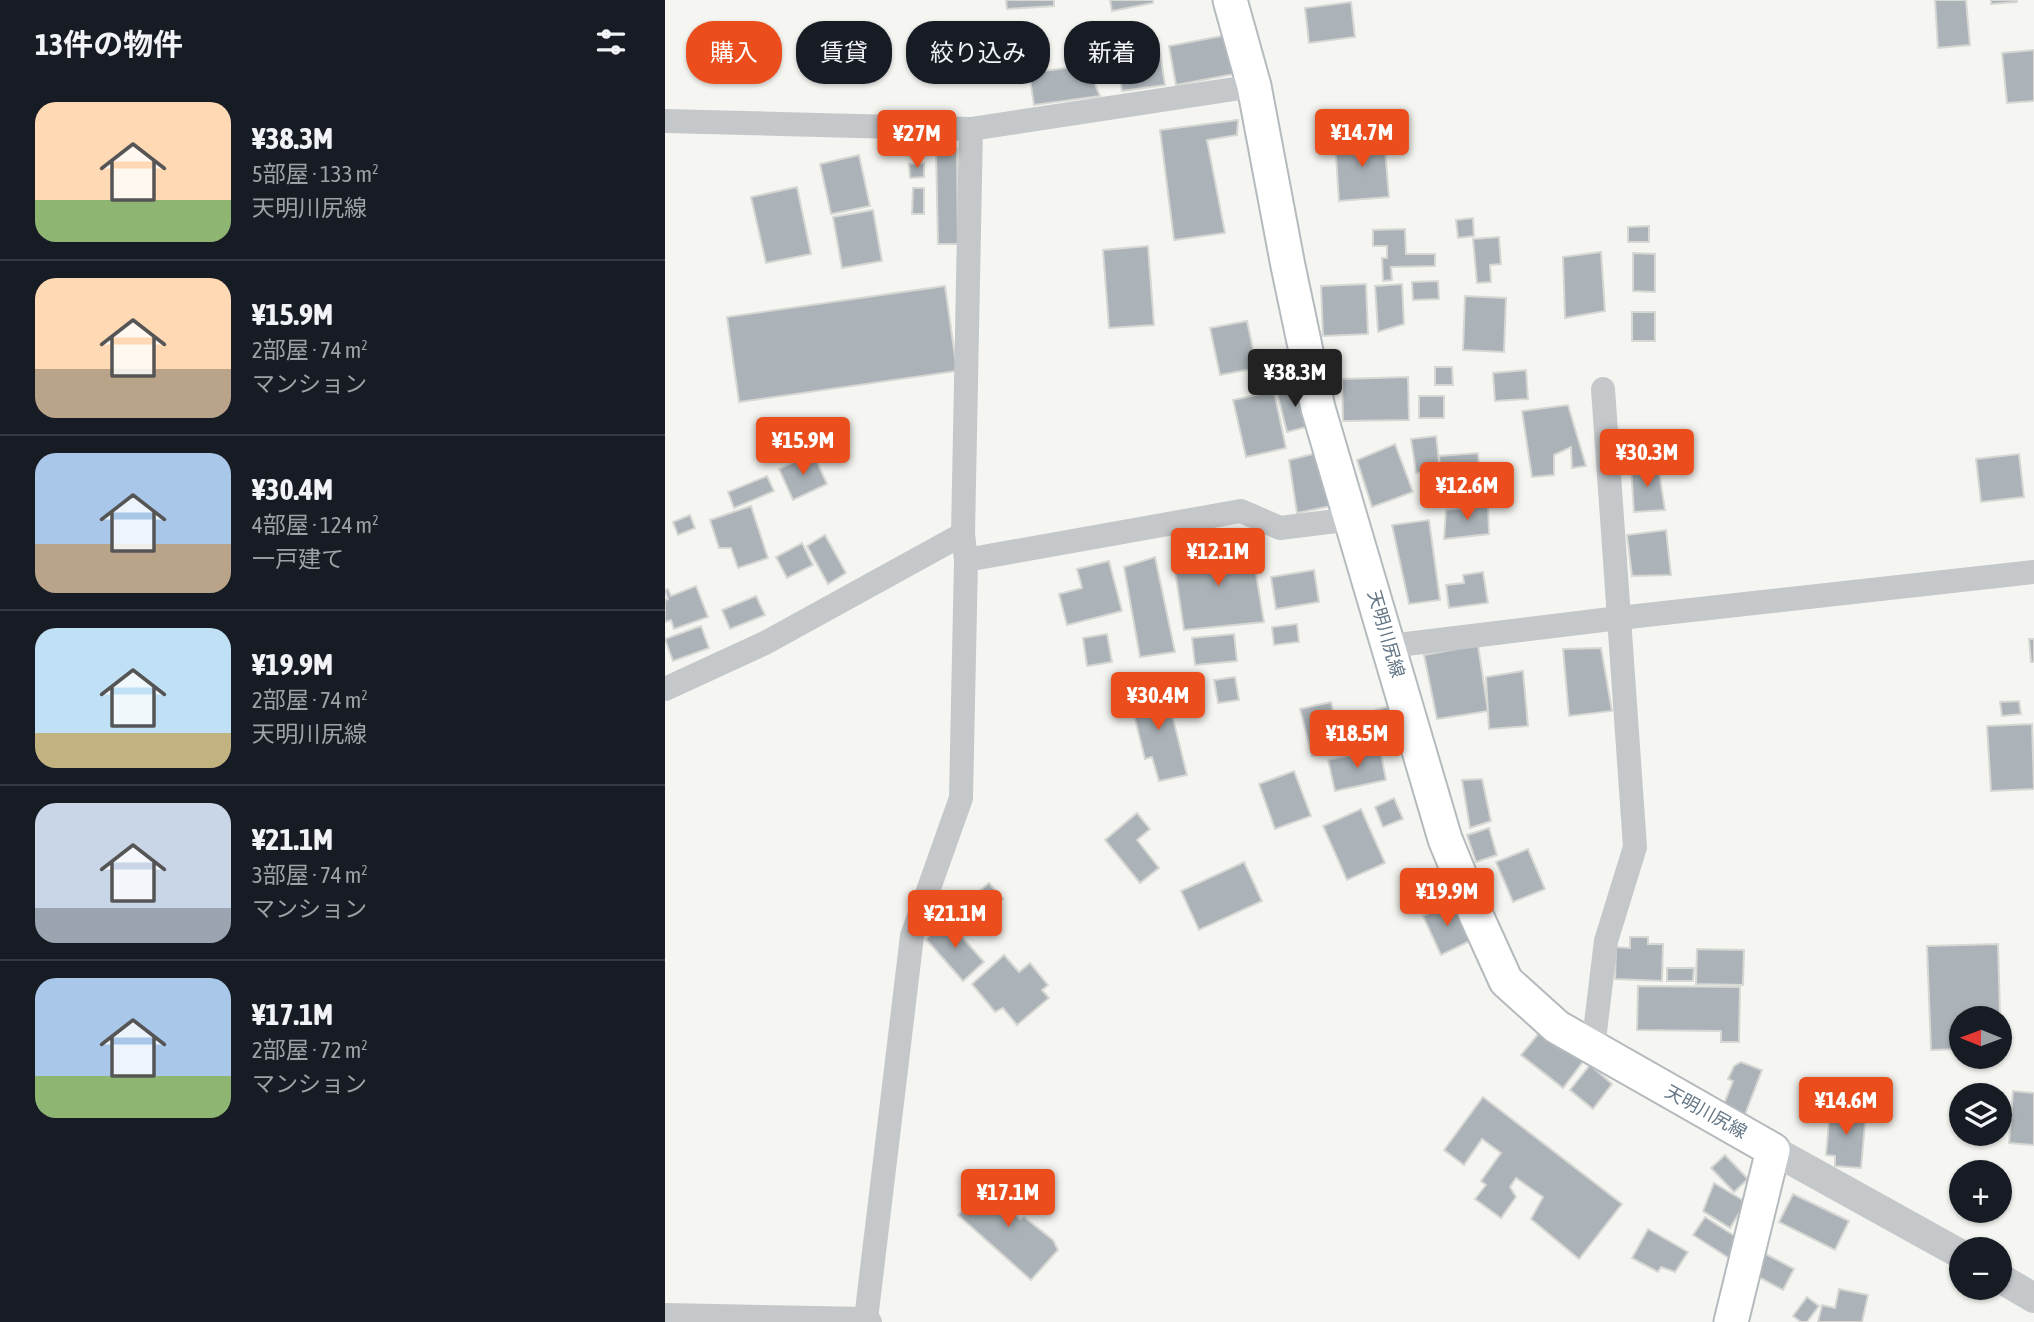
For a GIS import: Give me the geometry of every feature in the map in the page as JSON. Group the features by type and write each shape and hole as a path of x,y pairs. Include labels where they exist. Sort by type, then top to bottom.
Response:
{"main road":[{"name":"天明川尻線","path":"1230,0 1254,86 1318,408 1445,839 1506,981 1557,1027 1773,1150"},
{"path":"1731,1322 1773,1150"}],"street":[{"path":"665,121 971,129 1254,86"},
{"path":"665,1315 868,1320 912,936 961,798 971,129"},
{"path":"1593,1048 1606,941 1635,847 1603,389"},
{"path":"966,560 1241,511 1280,528 1352,519"},
{"path":"665,689 765,643 963,534"},
{"path":"1390,646 2034,572"},
{"path":"1773,1150 1949,1248"},
{"path":"2012,1285 2034,1298"}],"building":[{"path":"1006,0 1054,0 1054,6 1007,9"},
{"path":"1110,0 1153,0 1153,3 1112,11"},
{"path":"1935,0 1966,0 1970,45 1938,48"},
{"path":"1991,0 2017,0 2017,2 1991,4"},
{"path":"1351,2 1355,37 1309,43 1305,8"},
{"path":"1227,35 1234,74 1176,85 1169,46"},
{"path":"2034,50 2034,101 2007,103 2002,53"},
{"path":"1160,52 1165,85 1122,91 1121,84 1160,84"},
{"path":"1064,68 1064,84 1095,84 1100,96 1034,105 1031,84 1050,84 1050,70"},
{"path":"1238,120 1237,135 1207,140 1225,233 1174,240 1160,130"},
{"path":"1384,137 1389,197 1339,201 1335,141"},
{"path":"936,149 957,149 958,244 938,244"},
{"path":"859,155 870,206 831,214 820,164"},
{"path":"924,163 924,177 910,178 909,164"},
{"path":"797,187 811,254 766,263 751,197"},
{"path":"913,188 924,188 924,214 912,214"},
{"path":"873,210 882,261 842,268 833,217"},
{"path":"1473,218 1474,236 1458,238 1456,220"},
{"path":"1649,226 1649,242 1628,242 1628,227"},
{"path":"1405,229 1406,254 1435,254 1435,266 1391,267 1392,280 1383,281 1382,258 1387,258 1387,246 1373,246 1373,230"},
{"path":"1499,237 1501,264 1490,265 1491,282 1477,283 1473,239"},
{"path":"1148,246 1154,325 1109,328 1103,250"},
{"path":"1601,252 1605,311 1565,318 1563,257"},
{"path":"1633,253 1655,254 1655,292 1633,291"},
{"path":"1438,281 1439,299 1413,300 1412,282"},
{"path":"1366,284 1368,334 1323,336 1321,286"},
{"path":"1402,284 1404,324 1378,332 1375,286"},
{"path":"945,286 957,371 739,402 727,317"},
{"path":"1465,296 1506,298 1504,352 1463,350"},
{"path":"1632,312 1655,312 1655,341 1632,341"},
{"path":"1247,321 1257,368 1220,375 1210,328"},
{"path":"1435,367 1452,367 1453,385 1435,385"},
{"path":"1526,370 1528,399 1495,401 1493,373"},
{"path":"1408,377 1409,420 1343,421 1342,379"},
{"path":"1303,386 1314,425 1287,432 1277,393"},
{"path":"1274,391 1286,448 1246,457 1233,400"},
{"path":"1419,396 1444,396 1444,418 1419,418"},
{"path":"1568,405 1586,466 1572,468 1571,447 1554,455 1554,475 1532,477 1522,411"},
{"path":"1436,436 1440,470 1416,473 1411,439"},
{"path":"1395,444 1413,492 1372,507 1357,460"},
{"path":"1321,452 1336,505 1297,513 1289,460"},
{"path":"813,453 827,484 793,500 779,469"},
{"path":"1478,453 1481,495 1443,499 1439,456"},
{"path":"2019,454 2024,497 1981,502 1976,459"},
{"path":"1658,465 1665,510 1634,512 1631,467"},
{"path":"767,476 774,491 734,508 728,492"},
{"path":"1488,505 1489,534 1444,539 1446,510"},
{"path":"751,506 768,558 738,568 731,548 719,548 710,520"},
{"path":"690,515 695,528 678,535 673,522"},
{"path":"1429,520 1440,600 1409,604 1392,525"},
{"path":"1666,530 1671,575 1632,576 1627,535"},
{"path":"825,535 846,573 828,584 807,546"},
{"path":"802,543 813,565 787,578 776,557"},
{"path":"1251,544 1264,622 1184,630 1173,557"},
{"path":"1155,557 1175,652 1140,657 1124,567"},
{"path":"1109,561 1122,611 1067,625 1059,594 1082,588 1077,569"},
{"path":"1314,570 1319,602 1276,609 1271,577"},
{"path":"1483,572 1488,603 1449,608 1446,585 1464,583 1463,575"},
{"path":"696,586 708,617 674,629 671,620 665,622 665,600 668,599 665,590 668,589 671,596"},
{"path":"756,596 765,615 730,629 722,610"},
{"path":"1297,624 1299,642 1274,645 1272,627"},
{"path":"701,626 709,648 673,661 665,639"},
{"path":"1107,634 1112,662 1087,666 1083,638"},
{"path":"1234,634 1237,661 1195,665 1192,638"},
{"path":"2029,639 2034,639 2034,662 2031,662"},
{"path":"1478,645 1488,711 1437,719 1424,655"},
{"path":"1601,648 1612,711 1569,716 1563,649"},
{"path":"1523,671 1528,726 1489,729 1486,677"},
{"path":"1235,677 1239,700 1218,703 1214,680"},
{"path":"1165,686 1187,775 1159,781 1152,757 1145,759 1129,695"},
{"path":"2019,701 2021,714 2002,716 2000,702"},
{"path":"1331,702 1342,748 1312,756 1300,709"},
{"path":"1397,704 1407,739 1386,745 1376,710"},
{"path":"2032,724 2034,789 1991,791 1987,726"},
{"path":"1380,749 1386,780 1335,791 1328,760"},
{"path":"1294,771 1311,816 1275,829 1259,784"},
{"path":"1482,779 1491,821 1470,828 1462,780"},
{"path":"1394,798 1403,819 1383,827 1375,807"},
{"path":"1361,809 1385,863 1347,880 1323,826"},
{"path":"1137,813 1150,829 1137,840 1159,868 1140,883 1105,840"},
{"path":"1489,828 1497,855 1476,862 1467,835"},
{"path":"1528,849 1545,889 1513,902 1496,862"},
{"path":"1244,862 1262,901 1199,930 1181,891"},
{"path":"989,883 1003,899 978,920 964,904"},
{"path":"1452,902 1470,941 1441,955 1423,916"},
{"path":"947,920 984,962 963,981 926,939"},
{"path":"1630,937 1648,937 1648,944 1663,944 1662,981 1615,979 1616,947 1630,948"},
{"path":"1998,944 2000,1006 1949,1006 1949,1049 1931,1050 1927,946"},
{"path":"1697,949 1744,950 1743,985 1696,984"},
{"path":"1004,955 1019,972 1030,963 1048,985 1042,990 1049,998 1017,1025 1003,1008 995,1012 972,984"},
{"path":"1667,968 1694,968 1693,981 1667,981"},
{"path":"1638,986 1740,987 1739,1042 1721,1042 1721,1031 1637,1030"},
{"path":"1544,1027 1585,1059 1563,1088 1521,1055"},
{"path":"1741,1062 1762,1070 1744,1117 1722,1109 1733,1081 1728,1079 1734,1066"},
{"path":"1590,1065 1612,1084 1593,1109 1570,1090"},
{"path":"2013,1091 2034,1093 2034,1145 2012,1143"},
{"path":"1483,1097 1622,1204 1579,1259 1531,1219 1543,1197 1516,1178 1510,1187 1516,1197 1501,1218 1475,1199 1486,1185 1481,1181 1501,1153 1482,1139 1464,1165 1444,1150"},
{"path":"1830,1109 1866,1112 1861,1168 1835,1166 1835,1156 1826,1155"},
{"path":"1725,1155 1748,1179 1734,1192 1711,1168"},
{"path":"995,1173 1013,1190 1002,1203 1020,1219 1024,1217 1053,1240 1058,1250 1031,1280 958,1215"},
{"path":"1714,1183 1746,1202 1730,1228 1703,1211"},
{"path":"1793,1194 1849,1221 1835,1250 1779,1222"},
{"path":"1705,1217 1744,1242 1732,1260 1693,1235"},
{"path":"1648,1229 1688,1252 1675,1272 1661,1267 1658,1272 1632,1258"},
{"path":"1764,1253 1794,1269 1783,1290 1753,1274"},
{"path":"1839,1289 1868,1295 1862,1322 1818,1322 1822,1305 1835,1308"},
{"path":"1807,1297 1819,1306 1807,1322 1801,1322 1793,1316"}]}
